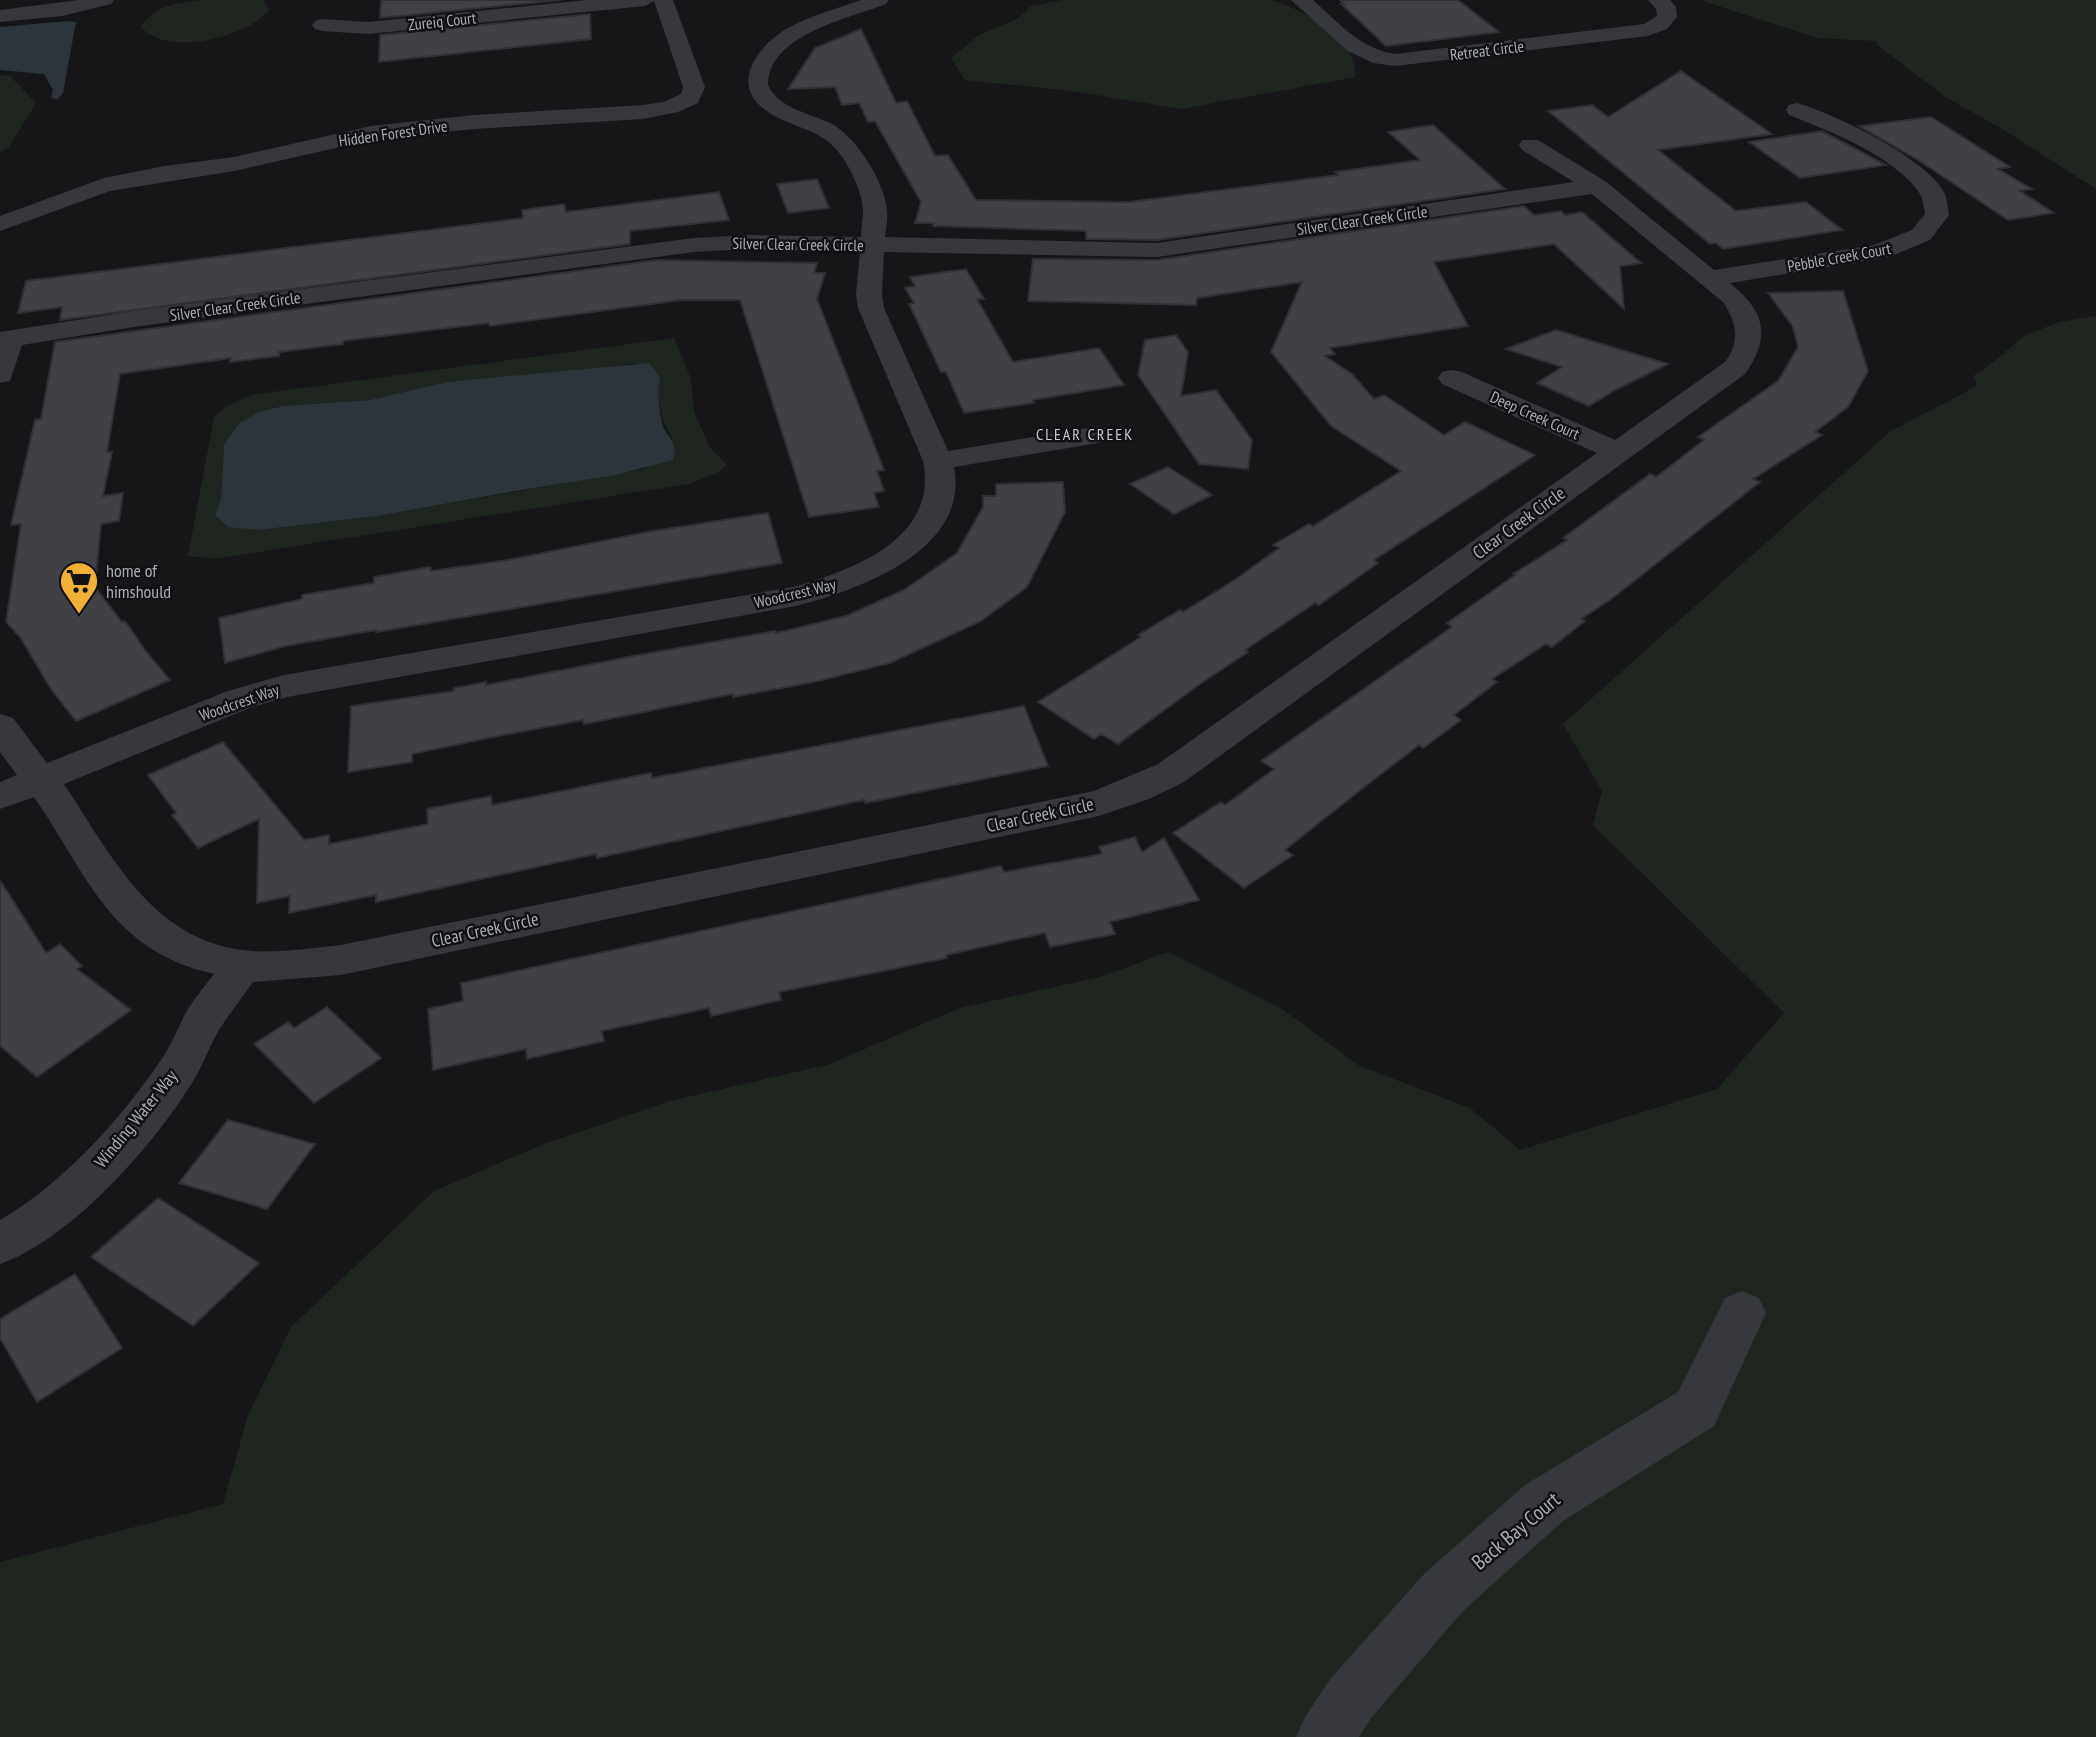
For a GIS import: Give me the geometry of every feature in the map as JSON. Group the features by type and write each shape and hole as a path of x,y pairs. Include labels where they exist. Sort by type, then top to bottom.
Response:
{"street":[{"path":"0,16 62,10 104,0"},
{"name":"Zureiq Court","path":"322,26 368,28 645,0"},
{"name":"Hidden Forest Drive","path":"0,224 104,185 234,164 371,133 459,123 633,113 670,107 690,98 694,87 663,0"},
{"name":"Woodcrest Way","path":"0,796 240,699 284,686 796,596 831,586 887,560 920,531 936,508 942,486 939,461 871,308 869,293 875,209 871,196 850,153 841,141 829,132 769,103 757,83 762,60 794,33 878,0"},
{"name":"Retreat Circle","path":"1301,0 1359,51 1374,58 1395,60 1648,30 1660,25 1667,17 1666,7 1658,0"},
{"name":"Pebble Creek Court","path":"1711,278 1880,252 1923,236 1934,224 1938,212 1937,201 1932,191 1916,174 1840,127 1797,110"},
{"name":"Clear Creek Circle","path":"0,726 40,779 93,863 137,920 163,940 200,957 242,966 341,960 1099,803 1136,790 1171,773 1735,368 1745,356 1750,344 1750,330 1745,315 1733,298 1597,186 1530,145"},
{"name":"Silver Clear Creek Circle","path":"5,340 148,317 694,245 748,242 1157,250 1597,186"},
{"path":"0,375 5,340"},
{"name":"Deep Creek Court","path":"1452,378 1618,452"},
{"path":"939,461 1100,435"},
{"name":"Winding Water Way","path":"0,1244 42,1219 87,1179 149,1110 180,1066 202,1022 242,966"},
{"name":"Back Bay Court","path":"1325,1737 1351,1698 1444,1592 1534,1512 1696,1409 1742,1313"}],"shaded area":[{"path":"202,0 263,0 269,10 243,29 206,40 169,41 153,36 141,27 160,10 176,4"},
{"path":"1062,0 1269,0 1296,10 1326,26 1348,50 1354,63 1355,77 1181,109 1072,91 965,80 951,58 979,35 1017,19 1031,6"},
{"path":"1700,0 2096,0 2096,189 2007,132 1944,96 1877,45 1877,41 1817,38"},
{"path":"76,22 63,93 58,99 51,98 53,90 44,74 0,70 0,27"},
{"path":"0,75 10,76 36,103 9,147 0,153"},
{"path":"2096,316 2096,1737 0,1737 0,1562 223,1504 248,1415 291,1327 434,1191 541,1145 670,1101 830,1064 960,1008 1100,977 1168,952 1282,1009 1360,1066 1470,1108 1520,1150 1717,1089 1784,1013 1593,825 1602,791 1563,724 1891,431 1977,386 1974,375 1980,373 2024,336 2059,322"},
{"path":"674,338 691,379 694,411 710,448 727,465 717,473 689,484 214,559 188,556 214,417 227,406 251,395","holes":["635,363 660,377 660,410 673,439 645,469 378,516 258,530 215,515 221,500 224,445 239,423 259,412 283,406 370,400 447,382 555,374"]},
{"path":"649,363 660,377 660,412 664,428 673,443 673,460 616,475 378,516 258,530 228,527 215,515 221,500 224,445 239,423 259,412 283,406 370,400 447,382"}],"building":[{"path":"381,0 561,0 380,18"},
{"path":"1340,0 1458,0 1499,32 1386,46 1341,4 1344,4"},
{"path":"590,14 591,39 379,62 380,35"},
{"path":"861,29 896,103 907,101 935,156 948,155 976,200 1129,202 1338,175 1335,172 1420,160 1388,132 1433,125 1505,189 1157,240 1086,239 1086,231 933,226 934,223 915,223 921,202 875,121 868,122 859,103 842,105 835,87 788,89 815,48"},
{"path":"1681,71 1772,134 1658,150 1736,211 1806,202 1842,230 1723,249 1716,243 1710,244 1548,111 1592,105 1608,117"},
{"path":"1931,117 2010,167 1998,169 2032,189 2020,191 2054,213 2008,220 1918,160 1859,126"},
{"path":"1822,131 1886,165 1800,178 1749,142"},
{"path":"817,179 829,208 788,213 777,184"},
{"path":"719,192 729,220 630,231 630,244 60,320 62,307 18,313 26,281 523,218 522,210 564,204 566,212"},
{"path":"1524,206 1534,215 1561,211 1565,215 1582,212 1641,263 1620,266 1624,309 1554,244 1434,262 1468,326 1330,348 1335,354 1325,356 1352,374 1374,399 1384,395 1444,435 1465,422 1535,455 1374,560 1378,563 1319,605 1315,603 1245,650 1248,652 1118,744 1101,734 1094,739 1038,702 1141,637 1138,635 1180,610 1183,612 1236,579 1279,548 1273,545 1309,524 1313,526 1401,471 1331,426 1271,352 1302,282 1197,298 1196,305 1028,301 1033,259 1157,260"},
{"path":"656,260 817,263 814,273 825,273 817,299 884,470 877,471 884,491 874,493 879,507 809,517 740,300 681,300 490,326 489,323 343,341 343,344 279,352 279,356 230,362 231,358 120,374 107,452 112,452 103,496 123,493 119,521 101,524 95,587 170,680 76,721 51,689 20,637 6,622 21,524 11,525 35,420 41,419 55,342"},
{"path":"966,269 984,299 977,299 1013,362 1099,348 1124,385 1032,400 1034,403 964,413 946,372 941,372 909,304 914,303 905,288 915,286 910,277"},
{"path":"1843,291 1868,371 1848,407 1815,432 1822,435 1753,479 1760,482 1610,600 1581,619 1585,621 1552,647 1546,644 1492,679 1497,682 1454,715 1461,720 1423,748 1419,745 1363,788 1285,850 1293,855 1244,888 1173,833 1221,802 1225,805 1274,769 1261,761 1452,627 1447,623 1515,575 1513,574 1567,540 1563,538 1650,474 1656,477 1704,440 1698,437 1778,381 1798,347 1793,327 1768,293"},
{"path":"1556,330 1668,364 1589,406 1537,383 1562,367 1506,349"},
{"path":"1176,335 1188,352 1181,396 1216,390 1252,440 1248,469 1199,464 1138,375 1145,340"},
{"path":"1168,467 1212,495 1174,514 1130,484"},
{"path":"1063,482 1065,512 1027,587 981,621 890,663 814,682 733,697 733,694 584,724 583,720 493,737 412,754 412,762 348,772 351,706 454,691 454,688 486,682 486,685 633,656 775,631 776,633 846,616 904,590 957,553 983,507 983,496 996,496 996,484"},
{"path":"768,513 782,563 286,646 225,663 219,618 302,599 302,595 374,583 374,577 430,567 431,571 508,560 647,532"},
{"path":"1024,706 1048,766 865,803 864,800 597,858 596,854 376,902 376,895 289,913 290,896 257,903 259,819 198,848 172,815 176,813 148,775 223,742 304,840 329,835 329,844 428,824 427,809 491,796 492,805 651,773 652,778"},
{"path":"1135,837 1142,852 1164,838 1199,900 1110,922 1115,934 1050,947 1045,933 946,955 947,958 779,992 781,1000 711,1016 709,1008 602,1031 604,1041 527,1059 526,1049 433,1070 428,1009 463,1001 461,983 1001,866 1004,872 1102,854 1099,847"},
{"path":"0,880 46,953 60,944 82,966 77,969 131,1010 37,1077 0,1046"},
{"path":"327,1007 381,1058 314,1103 254,1044 288,1022 294,1028"},
{"path":"228,1120 315,1144 267,1209 179,1183"},
{"path":"158,1198 259,1263 193,1326 91,1257"},
{"path":"75,1274 122,1348 37,1402 0,1338 0,1319"}],"place":[{"name":"home of himshould","path":"79,615"}],"district":[{"name":"CLEAR CREEK","path":"1085,434"}]}
